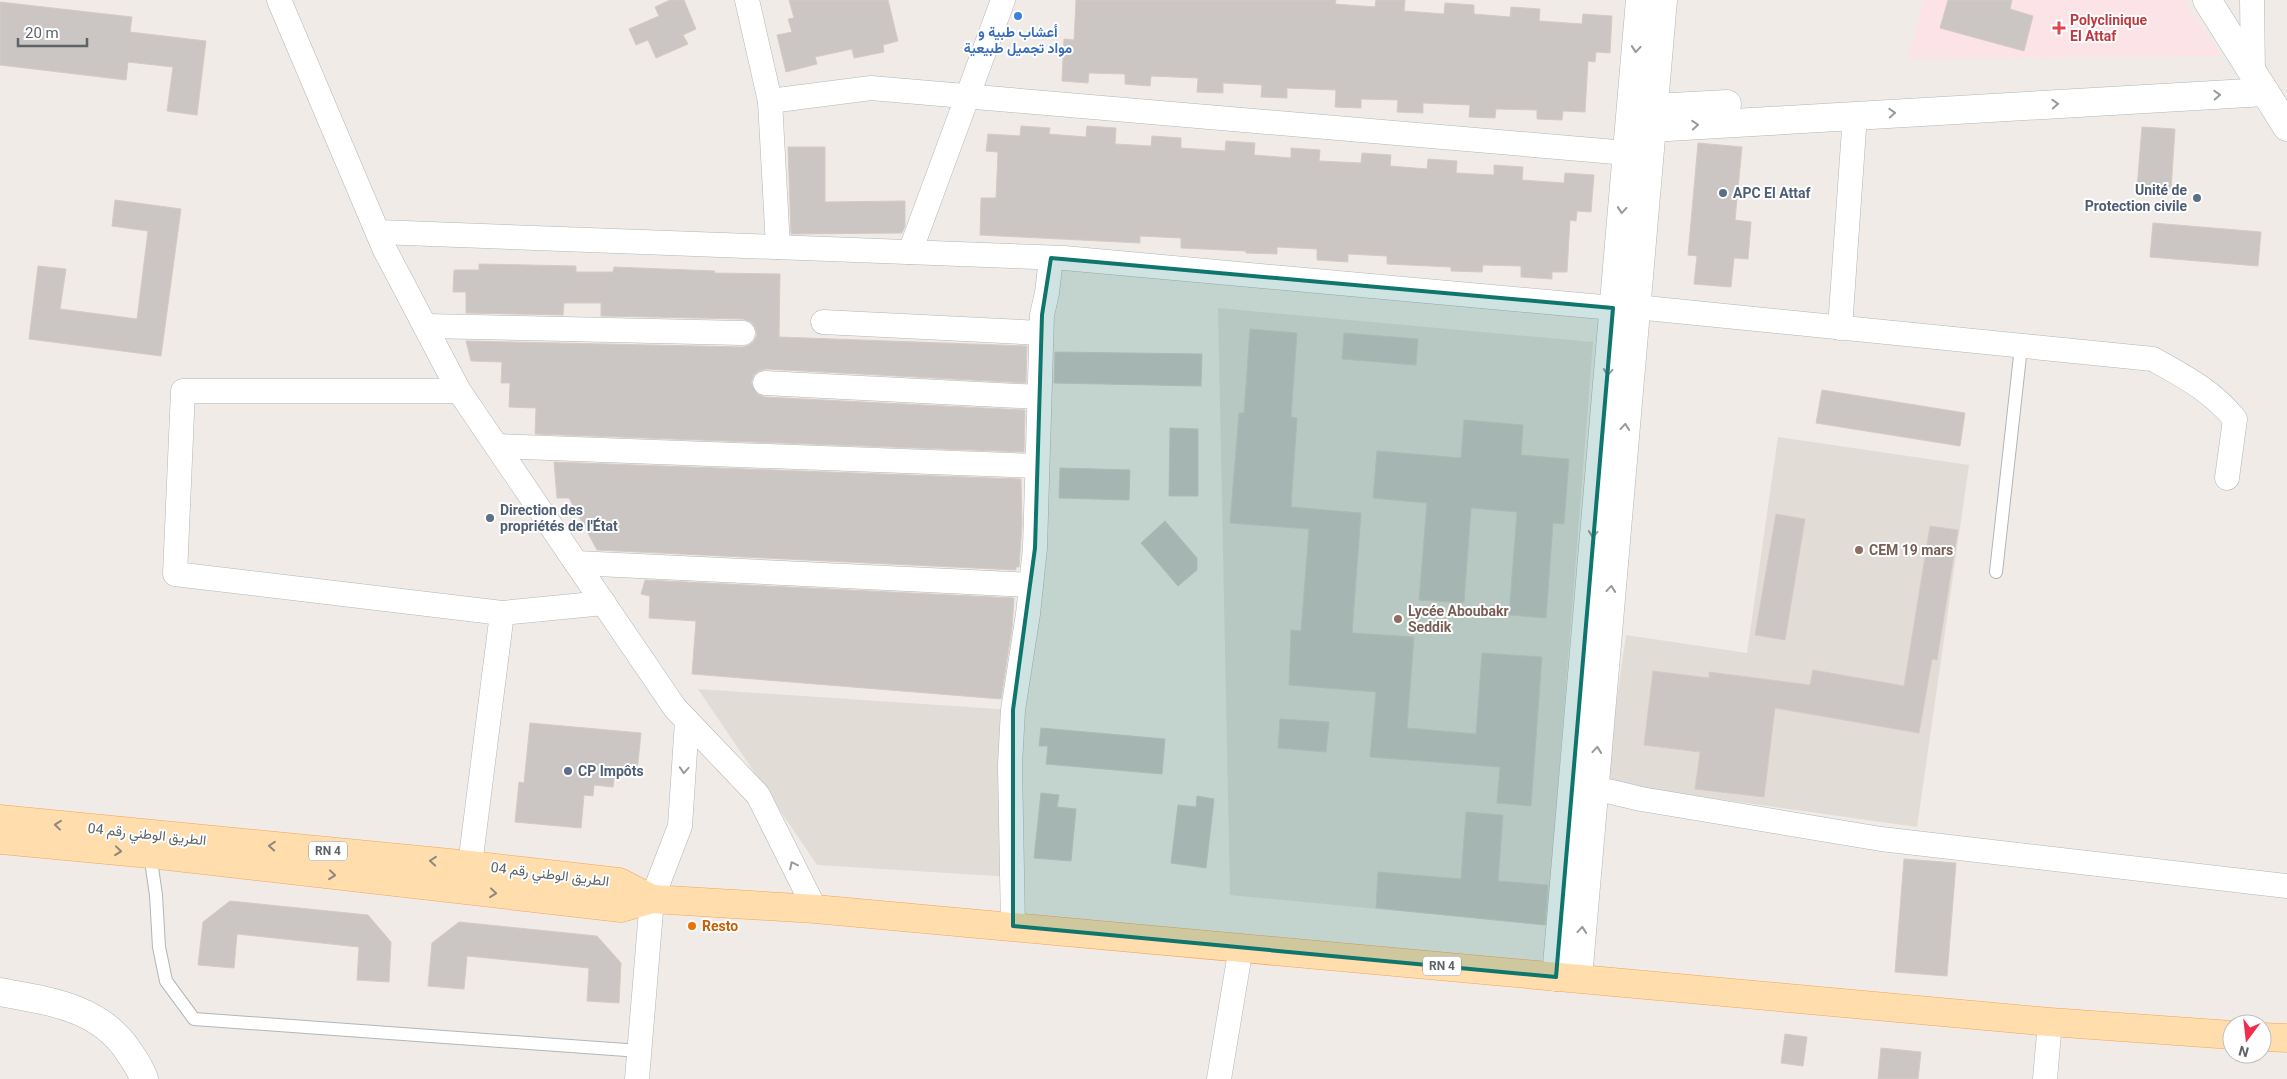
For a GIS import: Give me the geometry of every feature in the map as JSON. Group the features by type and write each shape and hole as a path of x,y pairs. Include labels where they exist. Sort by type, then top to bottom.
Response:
{"main road":[{"name":"الطريق الوطني رقم 04","path":"0,819 470,865 619,882 652,899"},
{"name":"الطريق الوطني رقم 04","path":"0,840 150,854 621,908 652,899"},
{"name":"RN 4","path":"652,899 815,909 2050,1022 2222,1033"},
{"path":"2272,1037 2287,1038"}],"street":[{"path":"278,0 378,232 459,391 676,708 758,795 815,909"},
{"path":"747,0 770,101 778,248"},
{"path":"910,252 1003,0"},
{"path":"1567,978 1582,785 1625,307 1638,126 1640,0"},
{"path":"1638,126 1663,0"},
{"path":"2207,0 2287,127"},
{"path":"2252,0 2259,83"},
{"path":"770,101 871,88 967,97 1638,126 1854,115 2259,83"},
{"path":"1638,126 2259,83"},
{"path":"1840,328 1854,115"},
{"path":"378,232 1051,258 1625,307 2153,359 2204,388 2224,405 2235,419 2227,478"},
{"path":"1013,926 1010,765 1012,728 1031,585 1042,314 1047,293 1051,258"},
{"path":"823,322 1041,333"},
{"path":"425,326 743,333"},
{"path":"765,383 1039,397"},
{"path":"459,391 183,391 175,574 502,613 604,603"},
{"path":"497,446 1037,466"},
{"path":"576,563 1031,585"},
{"path":"470,865 502,613"},
{"path":"637,1079 652,899 680,826 687,721"},
{"path":"1582,785 1641,799 1881,839 2287,886"},
{"path":"1218,1079 1241,947"},
{"path":"0,992 61,1004 95,1018 120,1038 142,1071 144,1079"},
{"path":"2045,1079 2050,1022"}],"lane":[{"path":"1996,572 2021,347"},
{"path":"150,854 156,895 159,947 166,981 194,1019 640,1051"}],"highlighted area":[{"path":"1051,258 1613,308 1556,977 1013,926 1013,710 1035,548 1042,315"}],"shaded area":[{"name":"Polyclinique El Attaf","path":"1924,0 2184,0 2221,56 1908,59"},
{"name":"Lycée Aboubakr Seddik","path":"1218,308 1593,342 1547,925 1230,895"},
{"name":"CEM 19 mars","path":"1778,437 1969,465 1917,827 1605,783 1626,635 1747,653"},
{"path":"698,689 1013,710 1012,877 817,865"}],"building":[{"path":"670,0 684,0 696,29 683,35 688,44 656,58 648,40 636,45 629,29 659,16 655,7"},
{"path":"789,0 888,0 898,41 883,45 884,52 854,58 852,49 815,57 817,64 786,72 777,35 792,32 788,19 794,18"},
{"path":"1076,0 1336,0 1335,4 1375,7 1376,0 1405,0 1404,11 1444,14 1445,3 1474,5 1474,14 1510,17 1511,7 1540,9 1539,21 1582,24 1583,14 1612,16 1610,53 1596,52 1595,62 1588,61 1585,112 1563,111 1562,120 1537,119 1537,110 1496,109 1495,118 1469,117 1470,105 1423,103 1423,113 1397,112 1398,100 1361,99 1361,108 1335,107 1336,90 1287,88 1287,98 1261,97 1262,85 1223,83 1223,93 1197,92 1198,78 1151,76 1150,86 1125,84 1125,74 1089,73 1088,83 1062,81 1064,39 1074,40"},
{"path":"1948,0 2012,0 2010,9 2033,16 2024,51 1940,28"},
{"path":"0,2 132,17 130,32 206,41 197,115 167,111 173,67 128,62 126,80 0,65"},
{"path":"1021,126 1050,128 1049,134 1086,137 1087,126 1116,128 1115,144 1151,146 1152,136 1181,138 1181,148 1225,151 1226,141 1255,143 1254,155 1291,158 1291,148 1320,150 1319,161 1361,163 1362,153 1391,155 1390,166 1427,169 1428,159 1457,161 1456,173 1494,175 1494,165 1523,167 1522,180 1564,183 1565,173 1594,175 1591,212 1577,211 1576,221 1570,220 1567,272 1552,272 1552,279 1521,277 1521,266 1483,265 1482,272 1451,271 1451,267 1387,264 1387,256 1348,254 1348,262 1317,260 1317,249 1277,247 1277,254 1181,248 1181,238 1140,236 1140,243 980,235 981,198 996,198 998,152 986,151 988,134 1020,136"},
{"path":"2142,127 2175,129 2171,190 2137,188"},
{"path":"1698,143 1742,147 1735,220 1751,222 1748,259 1734,258 1731,287 1694,284 1697,256 1688,255"},
{"path":"788,147 825,147 825,202 905,201 905,226 902,233 791,234"},
{"path":"115,200 181,209 161,356 29,339 38,266 66,269 60,309 137,319 148,231 112,226"},
{"path":"2153,223 2261,232 2258,266 2150,257"},
{"path":"479,264 576,266 576,272 613,272 614,267 715,271 714,273 780,274 779,337 1027,346 1026,383 766,369 754,375 751,383 757,394 764,397 1025,410 1024,452 535,434 536,408 509,407 510,383 501,383 502,362 471,361 466,341 743,347 754,341 757,334 755,327 751,322 743,319 601,316 601,303 564,303 563,315 466,313 466,292 453,292 454,270 479,270"},
{"path":"1250,329 1297,333 1291,417 1297,418 1291,507 1361,513 1352,633 1414,637 1407,728 1476,734 1482,653 1542,657 1531,806 1497,803 1500,767 1370,757 1376,692 1289,685 1291,630 1301,631 1309,529 1230,523 1239,413 1244,413"},
{"path":"1344,333 1418,339 1416,365 1342,359"},
{"path":"1055,352 1202,354 1201,386 1054,383"},
{"path":"1822,390 1965,413 1960,446 1816,423"},
{"path":"1464,420 1523,425 1521,455 1569,459 1564,524 1553,523 1546,618 1509,615 1517,512 1471,508 1464,603 1419,600 1427,503 1373,498 1377,451 1461,458"},
{"path":"1170,428 1198,429 1198,496 1169,496"},
{"path":"554,462 1021,479 1022,525 1019,567 1016,567 1016,570 597,550 569,498 557,498"},
{"path":"1060,468 1130,470 1129,500 1059,498"},
{"path":"1776,514 1805,519 1785,640 1755,635"},
{"path":"1165,521 1197,558 1197,570 1178,586 1141,543"},
{"path":"1930,526 1958,530 1937,660 1932,659 1919,733 1775,708 1764,797 1695,789 1700,752 1644,745 1653,671 1709,678 1709,672 1810,685 1813,670 1904,686"},
{"path":"645,580 1014,598 1012,628 1001,699 692,674 696,621 649,618 650,596 641,594"},
{"path":"1280,719 1329,722 1326,752 1278,748"},
{"path":"530,723 641,733 637,773 615,770 613,787 594,785 593,796 584,795 581,828 515,822 519,782 524,783"},
{"path":"1041,728 1165,739 1162,774 1046,764 1048,746 1039,746"},
{"path":"1041,793 1059,795 1057,807 1076,809 1071,861 1034,858"},
{"path":"1197,796 1214,799 1206,868 1171,863 1178,805 1196,807"},
{"path":"1466,812 1503,815 1498,881 1548,885 1545,925 1376,908 1378,872 1461,879"},
{"path":"1904,859 1956,863 1947,976 1895,972"},
{"path":"230,901 368,915 391,942 389,982 357,980 359,947 237,934 234,968 198,965 203,922"},
{"path":"459,922 597,936 621,963 619,1003 587,1001 589,968 467,956 464,989 428,986 432,943"},
{"path":"1785,1034 1807,1037 1803,1066 1781,1063"},
{"path":"1881,1048 1921,1052 1918,1079 1878,1079"}],"place":[{"name":"أعشاب طبية و مواد تجميل طبيعية","path":"1018,16"},
{"name":"Polyclinique El Attaf","path":"2059,28"},
{"name":"APC El Attaf","path":"1723,193"},
{"name":"Unité de Protection civile","path":"2197,198"},
{"name":"Direction des propriétés de l'État","path":"490,518"},
{"name":"CEM 19 mars","path":"1859,550"},
{"name":"Lycée Aboubakr Seddik","path":"1398,619"},
{"name":"CP Impôts","path":"568,771"},
{"name":"Resto","path":"692,926"}]}
